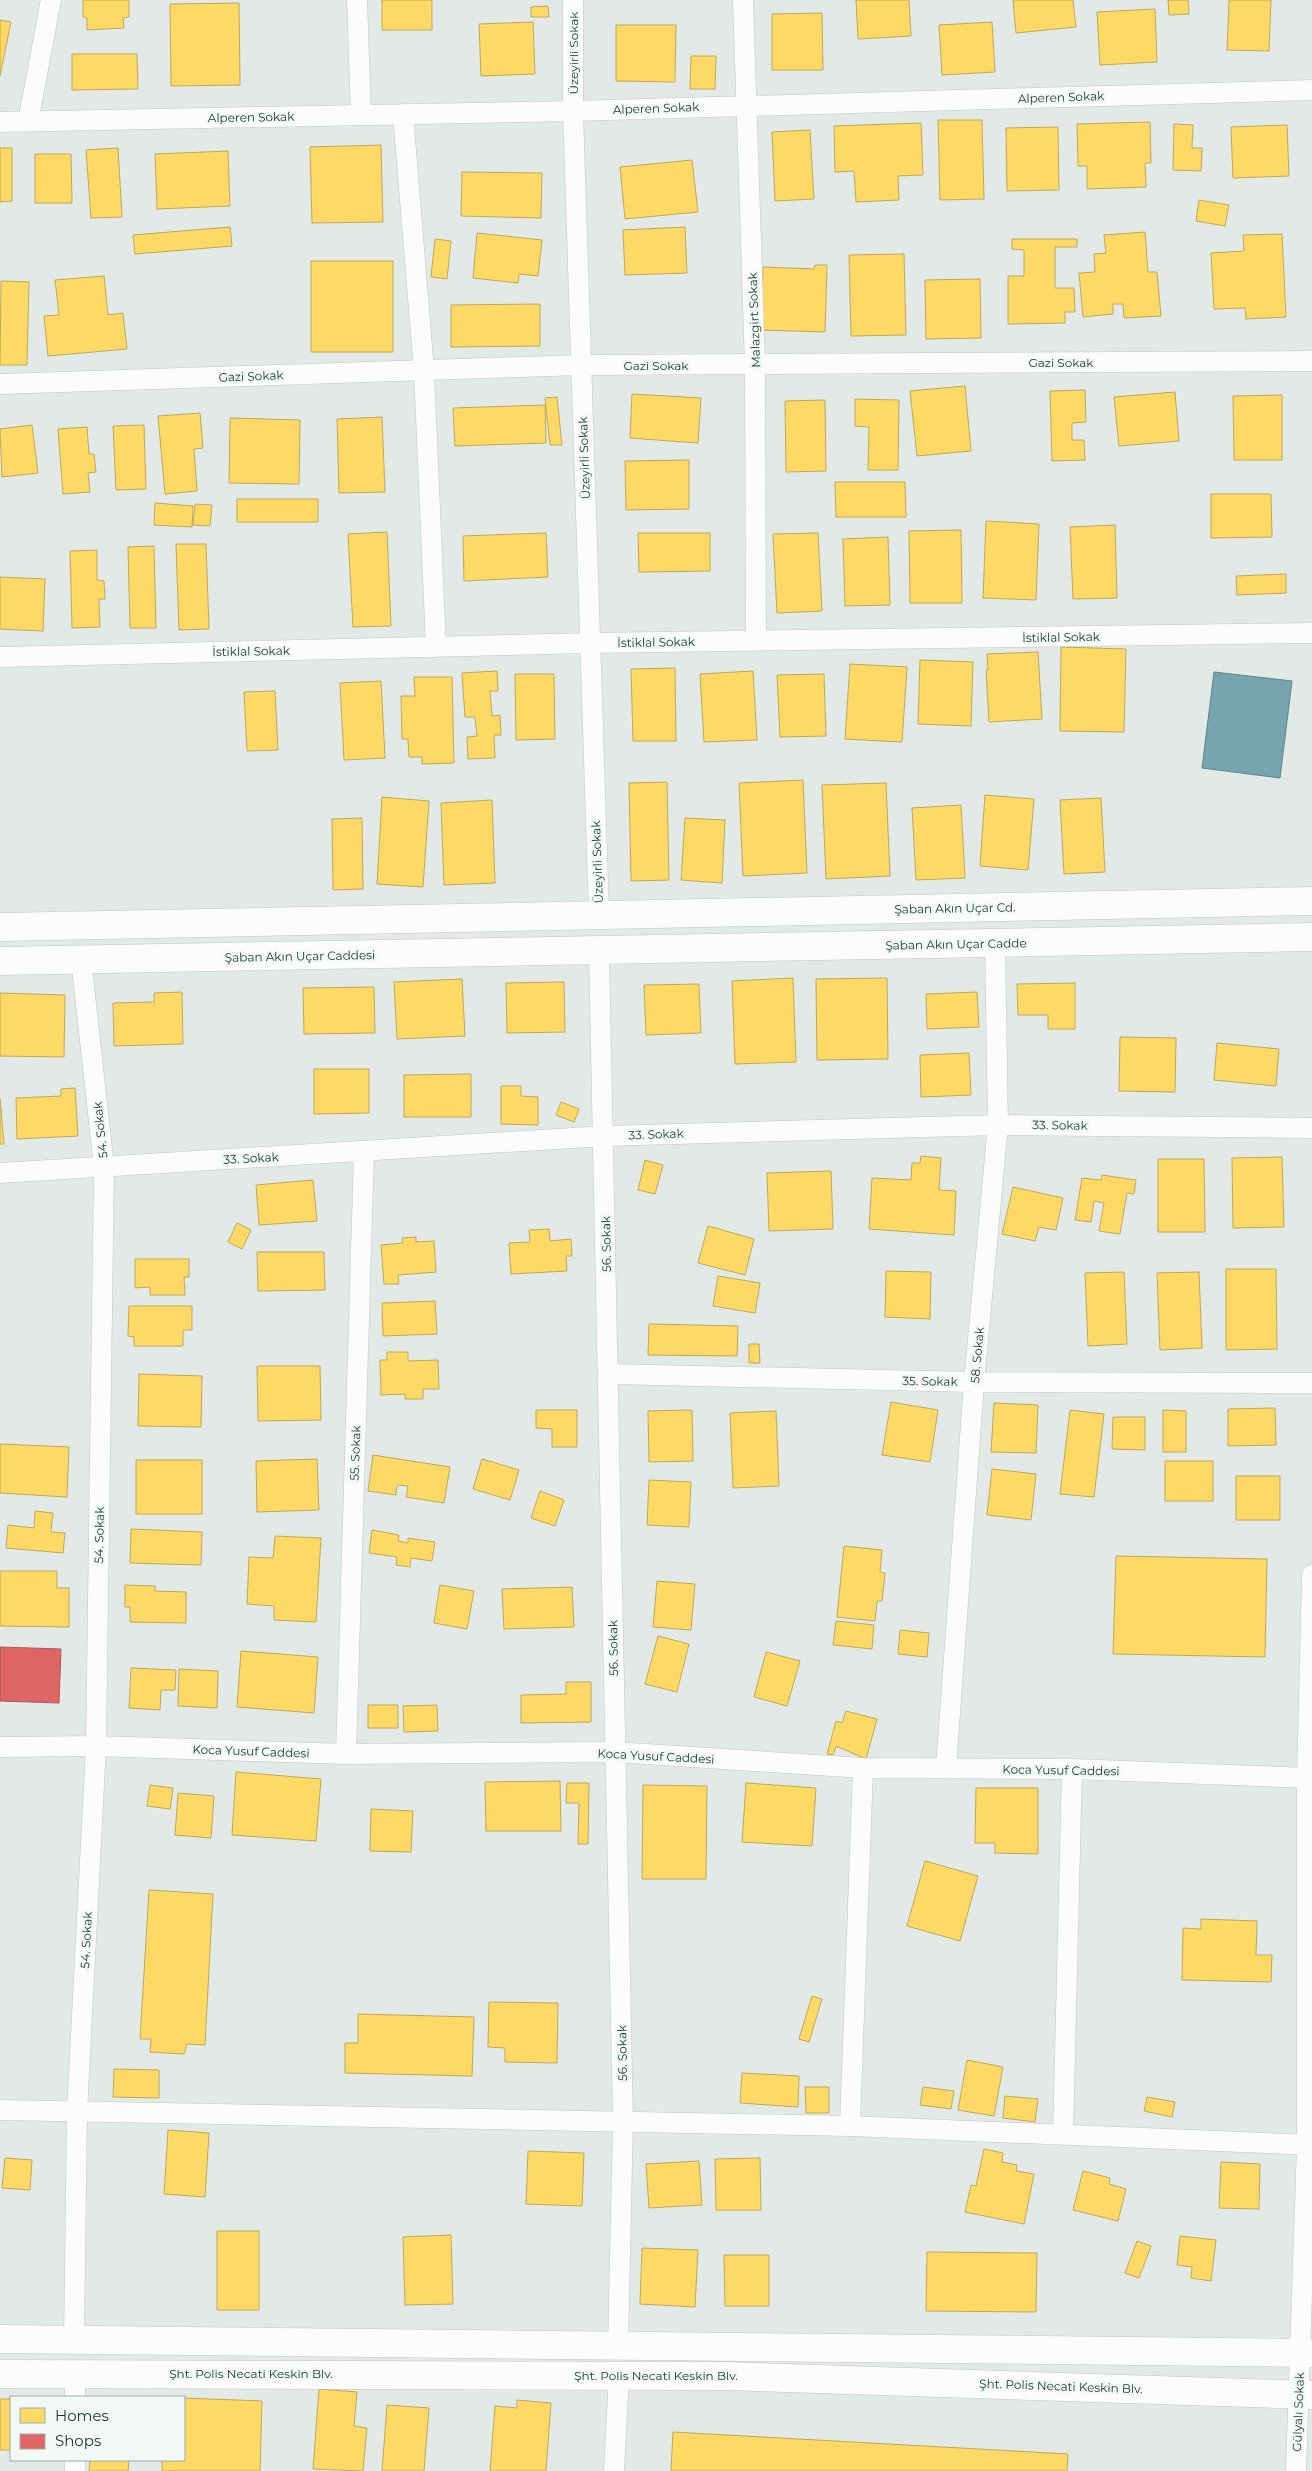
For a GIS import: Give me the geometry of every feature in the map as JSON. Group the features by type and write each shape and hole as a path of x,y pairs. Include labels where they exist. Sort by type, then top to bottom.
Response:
{"main road":[{"name":"Şaban Akın Uçar Cd.","path":"599,915 1312,901"},
{"path":"0,927 599,915 599,952"},
{"name":"Şaban Akın Uçar Cadde","path":"599,952 1312,937"},
{"name":"Şaban Akın Uçar Caddesi","path":"0,960 599,952"},
{"path":"0,2339 1306,2353"},
{"name":"Şht. Polis Necati Keskin Blv.","path":"0,2374 75,2385 619,2375 737,2376 1305,2394"}],"street":[{"path":"28,122 51,0"},
{"path":"357,0 361,115"},
{"name":"Üzeyirli Sokak","path":"573,0 573,110 599,915"},
{"name":"Malazgirt Sokak","path":"743,0 748,106 755,364 756,641"},
{"name":"Alperen Sokak","path":"0,122 748,106 1312,90"},
{"path":"403,114 424,371 436,647"},
{"name":"Gazi Sokak","path":"0,384 581,366 1312,361"},
{"name":"İstiklal Sokak","path":"0,657 590,644 1312,633"},
{"name":"58. Sokak","path":"946,1768 974,1382 998,1125 995,943"},
{"name":"56. Sokak","path":"599,952 623,2121 618,2345"},
{"name":"54. Sokak","path":"74,2340 77,2112 96,1746 104,1166 81,959"},
{"name":"33. Sokak","path":"0,1173 604,1136 998,1125 1312,1128"},
{"name":"55. Sokak","path":"346,1754 364,1151"},
{"name":"35. Sokak","path":"608,1374 974,1382 1312,1383"},
{"name":"Gülyalı Sokak","path":"1296,2471 1305,2394 1310,2145 1309,1778 1312,1575"},
{"name":"Koca Yusuf Caddesi","path":"0,1747 96,1746 346,1754 615,1752 863,1768 1072,1769 1309,1778"},
{"path":"850,2126 863,1768"},
{"path":"1063,2135 1072,1769"},
{"path":"0,2110 850,2126 1310,2145"},
{"path":"614,2471 619,2375"}],"building: Homes":[{"path":"83,0 129,0 129,17 123,18 124,28 87,30 87,18 83,17"},
{"path":"382,0 432,0 432,30 382,30"},
{"path":"856,0 909,0 911,36 858,39"},
{"path":"1013,0 1073,0 1076,27 1016,33"},
{"path":"1168,0 1188,0 1189,14 1169,15"},
{"path":"1229,0 1271,0 1269,51 1227,50"},
{"path":"239,3 240,85 171,86 170,4"},
{"path":"548,6 549,17 531,17 531,7"},
{"path":"1155,9 1157,62 1100,65 1097,12"},
{"path":"822,13 823,70 772,70 772,14"},
{"path":"0,20 11,22 0,76"},
{"path":"533,22 535,74 481,76 479,24"},
{"path":"992,22 995,72 942,75 939,25"},
{"path":"616,25 676,25 675,82 616,81"},
{"path":"72,54 137,54 138,89 72,90"},
{"path":"691,56 716,56 715,89 690,89"},
{"path":"938,120 982,120 984,199 940,200"},
{"path":"1150,122 1151,163 1145,163 1146,187 1087,189 1087,166 1078,166 1077,124"},
{"path":"921,123 923,175 898,176 899,200 856,202 854,171 835,172 834,126"},
{"path":"1174,124 1193,125 1192,148 1202,148 1201,171 1173,170"},
{"path":"1287,125 1289,176 1233,178 1231,127"},
{"path":"1058,127 1059,190 1007,191 1006,128"},
{"path":"810,130 814,199 775,201 772,132"},
{"path":"381,145 383,222 312,223 310,147"},
{"path":"0,148 12,148 12,201 0,202"},
{"path":"118,148 122,217 91,218 86,150"},
{"path":"228,151 230,206 157,209 155,154"},
{"path":"35,154 71,154 72,203 35,203"},
{"path":"692,160 698,212 625,219 620,167"},
{"path":"462,172 542,173 541,218 461,216"},
{"path":"1199,200 1229,205 1225,226 1196,221"},
{"path":"230,227 232,246 135,254 133,235"},
{"path":"685,227 687,273 625,275 623,230"},
{"path":"1145,232 1148,272 1157,272 1161,316 1124,318 1123,304 1113,304 1113,314 1083,317 1079,273 1095,272 1094,254 1106,253 1104,235"},
{"path":"477,233 542,240 538,276 519,274 518,283 473,278"},
{"path":"1282,234 1286,317 1246,319 1245,308 1214,309 1211,253 1244,251 1243,235"},
{"path":"435,239 451,241 447,279 431,277"},
{"path":"1012,239 1077,239 1077,247 1055,247 1055,288 1074,288 1075,312 1065,312 1065,323 1008,324 1008,276 1024,276 1024,250 1012,249"},
{"path":"904,254 906,335 851,336 849,255"},
{"path":"311,261 393,261 393,352 311,352"},
{"path":"815,265 827,265 825,332 761,330 763,267 814,269"},
{"path":"104,276 108,315 123,313 127,349 48,356 44,316 59,315 55,280"},
{"path":"980,279 981,338 926,339 925,280"},
{"path":"1,281 29,282 27,365 0,365"},
{"path":"540,304 540,346 451,347 451,305"},
{"path":"965,386 971,451 917,456 910,391"},
{"path":"1085,390 1086,422 1072,423 1072,440 1084,440 1085,460 1052,461 1050,391"},
{"path":"1175,392 1179,441 1119,446 1114,397"},
{"path":"632,394 701,398 698,443 630,438"},
{"path":"1282,395 1282,460 1234,460 1233,396"},
{"path":"557,397 562,445 550,445 545,398"},
{"path":"855,399 899,400 898,470 868,470 869,427 855,426"},
{"path":"825,400 826,471 786,472 785,401"},
{"path":"545,405 546,443 455,446 453,408"},
{"path":"200,413 203,448 194,449 197,491 165,494 158,416"},
{"path":"382,417 385,492 339,493 337,419"},
{"path":"230,418 300,420 299,484 229,483"},
{"path":"32,425 38,473 2,477 0,429"},
{"path":"144,425 146,489 116,490 113,426"},
{"path":"87,427 89,454 94,454 96,472 88,473 90,492 63,494 58,429"},
{"path":"689,460 689,509 626,510 625,461"},
{"path":"835,482 905,482 906,517 836,517"},
{"path":"1211,494 1271,494 1272,537 1211,538"},
{"path":"237,499 318,499 318,522 237,522"},
{"path":"155,503 193,506 192,527 154,525"},
{"path":"195,504 212,505 210,526 193,525"},
{"path":"986,521 1039,524 1036,600 983,598"},
{"path":"1115,525 1117,598 1073,599 1070,527"},
{"path":"961,530 962,603 910,603 909,531"},
{"path":"387,532 391,626 353,627 348,534"},
{"path":"546,533 548,577 464,581 463,536"},
{"path":"638,533 710,533 710,571 639,572"},
{"path":"818,533 822,611 777,613 773,534"},
{"path":"888,537 890,605 845,606 843,539"},
{"path":"176,544 206,544 209,629 179,630"},
{"path":"154,546 156,628 130,628 128,547"},
{"path":"97,550 97,580 104,581 105,599 99,599 100,627 72,628 70,551"},
{"path":"1286,574 1286,593 1237,595 1236,576"},
{"path":"0,577 45,579 43,631 0,629"},
{"path":"1061,647 1126,649 1124,732 1060,731"},
{"path":"1038,652 1042,719 989,722 987,654"},
{"path":"920,660 973,662 971,726 918,724"},
{"path":"850,664 907,667 902,742 845,739"},
{"path":"675,668 676,741 633,741 631,669"},
{"path":"497,671 498,691 490,691 492,716 500,715 501,735 494,735 495,758 468,759 467,737 477,736 475,717 465,717 462,673"},
{"path":"753,671 757,740 704,742 700,674"},
{"path":"515,674 554,674 555,739 516,740"},
{"path":"824,674 826,736 780,737 777,675"},
{"path":"414,677 452,677 454,763 422,764 422,757 409,757 408,739 402,739 401,696 415,696"},
{"path":"381,681 385,758 344,760 340,683"},
{"path":"275,691 278,750 247,751 244,692"},
{"path":"803,780 807,873 743,876 739,783"},
{"path":"667,782 669,880 631,881 629,783"},
{"path":"886,783 890,876 826,879 822,785"},
{"path":"985,795 1034,799 1028,870 980,866"},
{"path":"382,797 429,801 423,887 377,884"},
{"path":"1101,798 1105,872 1064,874 1060,800"},
{"path":"492,800 495,883 444,885 441,803"},
{"path":"961,805 965,878 916,880 912,808"},
{"path":"362,818 363,889 333,890 332,819"},
{"path":"685,818 725,820 722,883 681,880"},
{"path":"793,978 796,1062 735,1064 732,981"},
{"path":"887,978 888,1059 817,1060 816,979"},
{"path":"462,979 465,1036 397,1039 394,982"},
{"path":"564,982 565,1032 507,1033 506,983"},
{"path":"1075,983 1075,1029 1048,1029 1048,1015 1018,1015 1017,984"},
{"path":"699,984 701,1033 646,1035 644,985"},
{"path":"374,987 375,1033 304,1034 303,988"},
{"path":"182,992 183,1044 114,1046 113,1003 154,1002 154,993"},
{"path":"977,992 979,1027 927,1029 926,994"},
{"path":"0,993 65,995 64,1057 0,1056"},
{"path":"1120,1037 1176,1038 1175,1092 1119,1091"},
{"path":"1217,1043 1279,1049 1276,1086 1214,1080"},
{"path":"969,1053 971,1095 921,1097 920,1055"},
{"path":"314,1069 369,1069 369,1113 314,1114"},
{"path":"471,1074 471,1117 404,1117 404,1075"},
{"path":"501,1086 521,1086 521,1096 538,1097 538,1125 501,1124"},
{"path":"75,1088 78,1136 17,1139 16,1098 61,1096 61,1089"},
{"path":"0,1099 4,1144 0,1144"},
{"path":"561,1102 579,1109 574,1122 556,1115"},
{"path":"921,1156 941,1158 939,1190 956,1191 954,1235 869,1229 872,1178 911,1180 912,1163 920,1163"},
{"path":"1282,1157 1284,1227 1233,1228 1232,1158"},
{"path":"1158,1159 1204,1159 1205,1232 1158,1232"},
{"path":"645,1160 663,1165 655,1194 638,1190"},
{"path":"831,1171 833,1229 769,1231 767,1173"},
{"path":"1102,1175 1136,1180 1134,1194 1127,1193 1120,1234 1099,1231 1104,1203 1094,1201 1091,1222 1075,1220 1082,1178 1101,1180"},
{"path":"313,1180 317,1221 259,1225 256,1185"},
{"path":"1013,1187 1063,1198 1056,1230 1039,1227 1035,1241 1002,1234"},
{"path":"237,1223 251,1230 242,1249 228,1242"},
{"path":"708,1226 754,1239 745,1275 698,1263"},
{"path":"549,1229 550,1241 571,1239 572,1256 566,1256 567,1271 511,1274 509,1243 530,1242 529,1230"},
{"path":"416,1237 416,1242 434,1241 436,1272 398,1275 399,1284 384,1284 381,1245 403,1243 402,1238"},
{"path":"257,1252 324,1252 325,1290 258,1291"},
{"path":"135,1259 189,1259 189,1277 184,1277 185,1295 150,1295 150,1287 135,1288"},
{"path":"1226,1269 1276,1269 1277,1349 1226,1350"},
{"path":"886,1271 931,1272 930,1319 885,1317"},
{"path":"1124,1272 1127,1344 1088,1346 1085,1273"},
{"path":"1199,1272 1202,1348 1160,1350 1157,1273"},
{"path":"718,1276 760,1283 755,1313 713,1306"},
{"path":"435,1301 437,1334 383,1336 382,1303"},
{"path":"129,1306 192,1306 192,1330 183,1330 183,1346 134,1346 134,1337 128,1336"},
{"path":"649,1324 738,1326 737,1356 648,1355"},
{"path":"749,1344 759,1344 760,1363 749,1363"},
{"path":"387,1352 408,1352 408,1361 438,1360 439,1389 423,1389 423,1399 405,1399 405,1394 381,1395 380,1360 387,1360"},
{"path":"257,1366 320,1366 321,1420 258,1421"},
{"path":"139,1374 202,1376 201,1427 138,1426"},
{"path":"891,1402 938,1410 930,1462 882,1455"},
{"path":"994,1403 1038,1405 1036,1453 991,1452"},
{"path":"1275,1408 1276,1445 1228,1446 1228,1409"},
{"path":"536,1410 577,1410 577,1447 552,1447 552,1429 536,1428"},
{"path":"692,1410 693,1461 649,1462 648,1411"},
{"path":"1070,1410 1104,1414 1094,1497 1060,1494"},
{"path":"1163,1410 1186,1411 1186,1452 1163,1452"},
{"path":"776,1411 779,1486 733,1488 730,1413"},
{"path":"1113,1417 1145,1417 1145,1450 1112,1449"},
{"path":"0,1444 69,1447 67,1497 0,1493"},
{"path":"373,1455 450,1467 444,1503 406,1497 408,1486 397,1485 396,1495 368,1491"},
{"path":"317,1459 319,1510 257,1512 256,1461"},
{"path":"482,1459 519,1470 510,1500 473,1489"},
{"path":"136,1460 202,1460 202,1514 136,1514"},
{"path":"1165,1461 1213,1461 1213,1501 1165,1501"},
{"path":"992,1469 1036,1474 1031,1520 987,1515"},
{"path":"1236,1476 1280,1476 1280,1520 1236,1520"},
{"path":"649,1480 691,1482 689,1527 647,1525"},
{"path":"540,1491 564,1500 555,1526 531,1518"},
{"path":"35,1511 53,1513 51,1532 65,1533 63,1553 6,1548 8,1525 34,1528"},
{"path":"131,1529 202,1532 201,1565 130,1563"},
{"path":"372,1530 399,1535 398,1541 408,1543 408,1538 435,1542 432,1561 411,1558 410,1567 396,1565 397,1557 369,1553"},
{"path":"275,1536 321,1538 316,1622 274,1620 274,1606 247,1604 249,1557 273,1558"},
{"path":"844,1546 882,1550 880,1572 885,1573 882,1601 877,1601 875,1621 837,1617"},
{"path":"1116,1556 1267,1559 1265,1657 1113,1654"},
{"path":"0,1571 57,1571 57,1588 69,1588 69,1627 0,1626"},
{"path":"657,1581 695,1584 691,1630 653,1627"},
{"path":"125,1585 155,1586 155,1591 186,1592 186,1623 130,1622 130,1607 125,1607"},
{"path":"440,1585 474,1591 467,1629 434,1623"},
{"path":"572,1587 574,1627 504,1629 502,1589"},
{"path":"836,1621 874,1625 872,1649 833,1645"},
{"path":"900,1630 929,1633 927,1657 898,1654"},
{"path":"658,1636 689,1644 677,1692 645,1684"},
{"path":"241,1651 318,1657 314,1713 237,1707"},
{"path":"766,1652 800,1661 787,1706 754,1697"},
{"path":"131,1668 176,1670 175,1690 161,1690 160,1710 129,1708"},
{"path":"179,1669 218,1671 217,1708 178,1706"},
{"path":"566,1682 591,1682 591,1722 521,1723 521,1695 566,1694"},
{"path":"368,1705 398,1705 398,1728 368,1728"},
{"path":"437,1705 438,1731 404,1732 403,1706"},
{"path":"846,1711 877,1719 866,1759 836,1746 833,1755 827,1754 836,1721 842,1723"},
{"path":"236,1772 321,1779 316,1841 232,1835"},
{"path":"560,1781 561,1831 486,1831 485,1782"},
{"path":"567,1783 589,1783 588,1844 578,1844 579,1803 566,1803"},
{"path":"746,1783 816,1788 812,1846 742,1842"},
{"path":"150,1785 173,1788 170,1809 147,1806"},
{"path":"643,1785 707,1786 706,1879 642,1879"},
{"path":"976,1788 1038,1788 1038,1854 995,1853 995,1843 975,1843"},
{"path":"178,1793 214,1796 211,1838 175,1835"},
{"path":"371,1809 413,1811 411,1852 370,1851"},
{"path":"925,1861 978,1876 960,1941 907,1926"},
{"path":"149,1890 213,1894 205,2045 187,2044 184,2054 150,2052 151,2039 140,2039"},
{"path":"1201,1919 1257,1921 1256,1955 1272,1955 1271,1982 1182,1980 1183,1928 1201,1929"},
{"path":"812,1996 822,1999 809,2042 799,2039"},
{"path":"489,2002 558,2003 557,2063 505,2062 505,2048 488,2047"},
{"path":"358,2014 474,2017 472,2076 345,2073 345,2043 358,2043"},
{"path":"967,2060 1003,2067 994,2116 958,2110"},
{"path":"114,2069 159,2070 159,2098 113,2097"},
{"path":"742,2073 799,2076 798,2107 740,2103"},
{"path":"805,2087 829,2087 829,2113 806,2113"},
{"path":"923,2087 954,2091 951,2109 920,2105"},
{"path":"1005,2096 1038,2099 1035,2122 1003,2118"},
{"path":"1147,2097 1175,2102 1172,2117 1144,2111"},
{"path":"168,2130 209,2133 205,2197 164,2194"},
{"path":"984,2149 1003,2153 1002,2162 1017,2165 1016,2171 1034,2174 1024,2224 965,2212 971,2185 976,2186"},
{"path":"528,2151 584,2153 582,2206 526,2204"},
{"path":"5,2158 32,2160 30,2190 2,2188"},
{"path":"760,2158 761,2210 716,2210 715,2159"},
{"path":"699,2161 702,2205 649,2208 646,2164"},
{"path":"1221,2162 1260,2164 1259,2209 1219,2208"},
{"path":"1083,2171 1110,2178 1109,2184 1126,2189 1118,2221 1073,2210"},
{"path":"217,2231 259,2231 259,2310 217,2310"},
{"path":"451,2235 453,2304 405,2305 403,2237"},
{"path":"1180,2236 1216,2240 1211,2281 1191,2278 1192,2267 1177,2265"},
{"path":"1137,2241 1151,2246 1139,2278 1125,2273"},
{"path":"642,2248 698,2250 695,2307 640,2304"},
{"path":"927,2252 1037,2253 1036,2312 926,2311"},
{"path":"724,2255 769,2255 769,2306 725,2306"},
{"path":"319,2389 357,2392 354,2426 367,2428 363,2471 313,2469"},
{"path":"185,2398 262,2401 260,2471 162,2471 162,2461 185,2461"},
{"path":"0,2399 10,2399 10,2450 0,2450"},
{"path":"517,2400 551,2403 546,2471 490,2471 495,2406 517,2408"},
{"path":"387,2405 429,2408 424,2471 382,2471"},
{"path":"673,2432 1068,2454 1067,2471 671,2471"},
{"path":"90,2461 129,2461 128,2471 89,2471"}],"building: Shops":[{"path":"0,1647 61,1649 59,1703 0,1701"}],"building: Public":[{"path":"1214,672 1292,681 1280,778 1202,768"}]}
